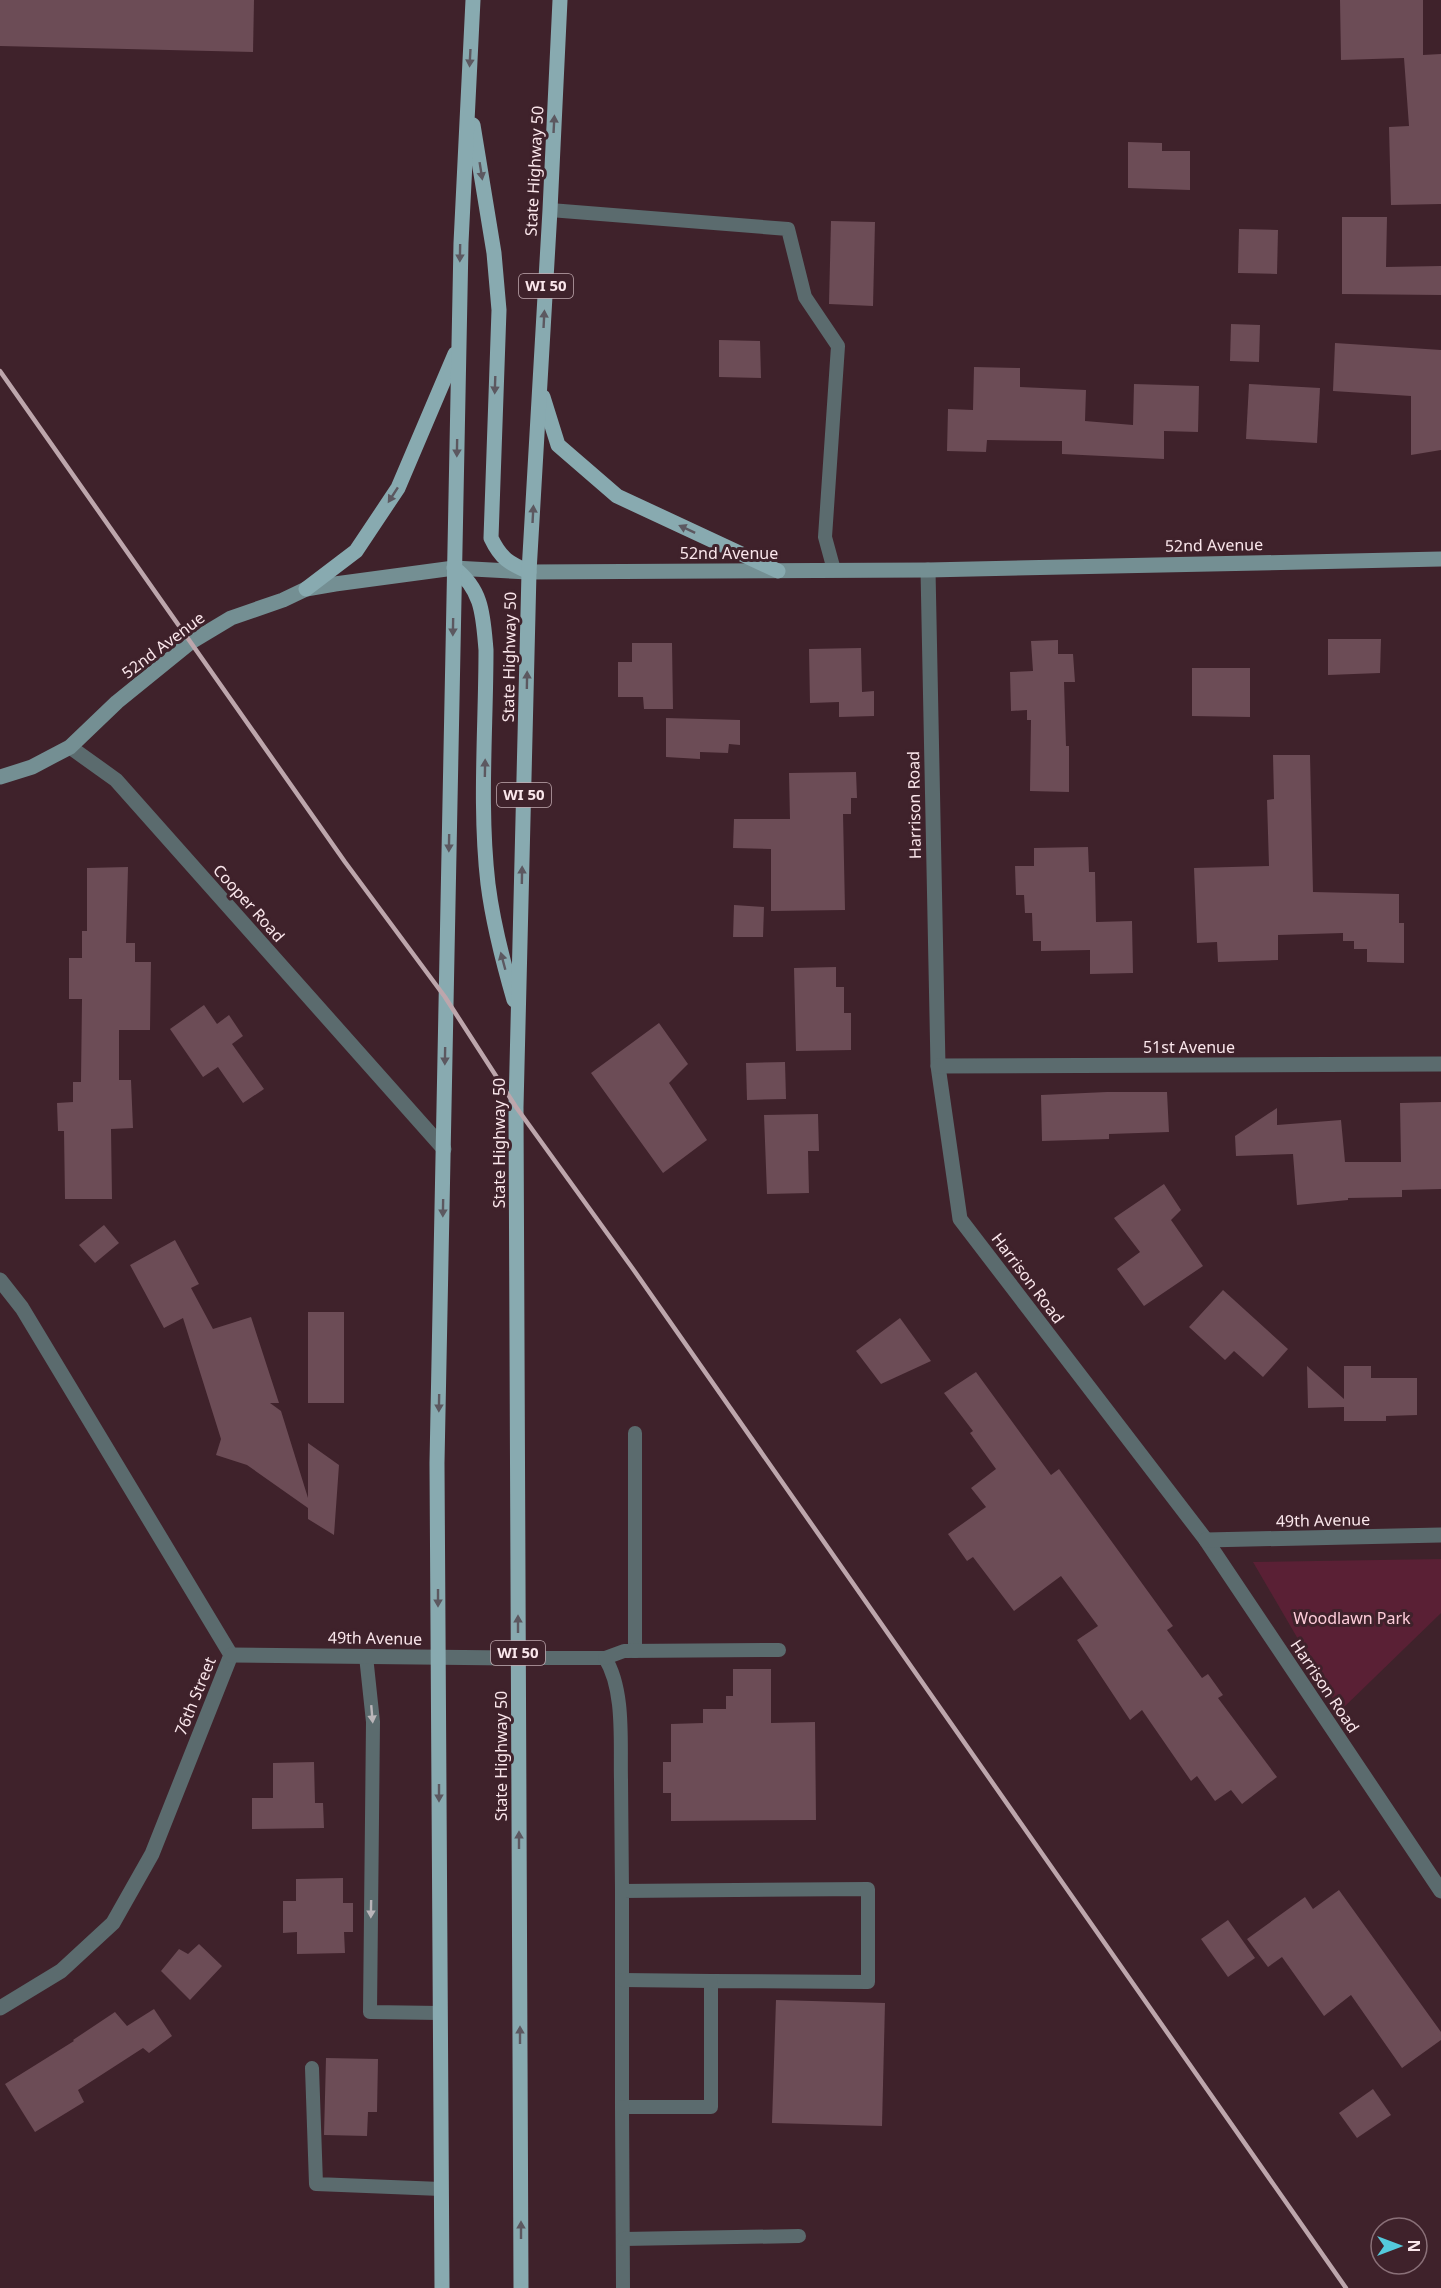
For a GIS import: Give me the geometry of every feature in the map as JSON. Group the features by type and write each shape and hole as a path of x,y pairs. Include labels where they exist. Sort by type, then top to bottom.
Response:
{"main road":[{"path":"442,2288 437,1463 461,243 473,0"},
{"name":"State Highway 50","path":"521,2288 516,1131 529,572 560,0"},
{"path":"468,92 494,253 499,310 491,538 498,553 508,562 529,572"},
{"path":"306,589 356,551 398,488 459,345"},
{"path":"540,386 558,445 617,496 778,571"},
{"path":"454,568 468,579 474,588 484,625 486,675 484,814 488,883 496,935 518,1018"}],"street":[{"name":"52nd Avenue","path":"70,747 117,702 191,642 231,618 283,600 306,589 454,568 529,572 928,570 1441,559"},
{"name":"Harrison Road","path":"928,570 938,1065 960,1219 1206,1540 1441,1891"},
{"name":"Cooper Road","path":"70,747 116,780 444,1149"},
{"path":"0,777 32,767 70,747"},
{"name":"51st Avenue","path":"938,1065 1441,1064"},
{"name":"76th Street","path":"0,1280 22,1308 231,1655 152,1854 113,1923 61,1971 0,2008"},
{"name":"49th Avenue","path":"1206,1540 1441,1535"},
{"name":"49th Avenue","path":"231,1655 518,1658"}],"lane":[{"path":"550,210 788,229 805,297 838,346 825,537 834,570"},
{"path":"635,1433 635,1651"},
{"path":"518,1658 605,1658 624,1651 779,1650"},
{"path":"366,1656 373,1722 370,2013 440,2013"},
{"path":"605,1658 613,1671 618,1700 622,1891 623,2288"},
{"path":"622,1891 868,1889 868,1982 622,1980"},
{"path":"622,2107 711,2107 711,1981"},
{"path":"312,2068 316,2184 441,2189"},
{"path":"623,2239 799,2236"}],"green space":[{"name":"Woodlawn Park","path":"1441,1559 1441,1613 1340,1711 1253,1562"}],"building":[{"path":"0,0 254,0 253,52 0,46"},
{"path":"1340,0 1423,0 1423,55 1441,54 1441,204 1391,205 1389,127 1409,126 1404,58 1341,60"},
{"path":"1128,142 1162,143 1162,151 1190,151 1190,190 1128,188"},
{"path":"1342,217 1387,217 1386,267 1441,266 1441,295 1342,294"},
{"path":"831,221 875,222 873,306 829,304"},
{"path":"1239,229 1278,230 1277,274 1238,273"},
{"path":"1231,324 1260,325 1259,362 1230,361"},
{"path":"719,340 760,341 761,378 719,377"},
{"path":"1335,343 1441,350 1441,450 1411,455 1411,396 1333,391"},
{"path":"974,367 1020,368 1020,387 1086,390 1085,421 1133,425 1134,384 1199,386 1198,432 1164,431 1164,459 1062,454 1062,441 987,440 986,452 947,451 948,409 973,410"},
{"path":"1249,384 1320,388 1317,443 1246,439"},
{"path":"1328,639 1381,639 1380,673 1328,675"},
{"path":"1058,640 1058,654 1073,654 1075,682 1064,682 1066,746 1069,746 1069,792 1030,791 1031,720 1027,720 1027,710 1011,711 1010,672 1033,671 1031,641"},
{"path":"632,643 672,643 673,709 644,709 643,697 618,697 618,662 632,662"},
{"path":"861,648 862,692 874,691 874,716 839,717 839,702 810,703 809,649"},
{"path":"1192,668 1250,668 1250,717 1192,716"},
{"path":"666,718 740,720 740,745 729,744 728,753 700,752 700,759 666,757"},
{"path":"1273,755 1310,755 1313,892 1399,894 1399,923 1404,923 1404,963 1367,962 1367,949 1354,949 1354,941 1343,941 1343,933 1278,935 1278,960 1218,962 1217,942 1197,943 1194,868 1269,866 1267,800 1274,799"},
{"path":"856,772 857,798 851,798 851,814 843,814 845,910 771,911 771,849 733,848 734,819 790,819 789,773"},
{"path":"1088,847 1089,872 1095,872 1096,922 1132,921 1133,973 1090,974 1090,950 1041,951 1041,941 1033,941 1032,913 1025,913 1024,895 1016,895 1015,866 1034,866 1034,848"},
{"path":"128,867 126,943 135,943 135,962 151,962 150,1030 119,1030 119,1080 131,1080 133,1128 111,1129 112,1199 65,1199 64,1131 58,1131 57,1103 73,1102 73,1082 81,1082 82,999 69,999 69,958 82,958 82,931 87,931 87,868"},
{"path":"734,905 764,907 763,937 733,937"},
{"path":"836,967 836,987 844,987 844,1013 851,1013 851,1050 796,1051 794,968"},
{"path":"204,1005 217,1024 229,1015 243,1036 232,1044 264,1089 243,1103 218,1067 203,1077 170,1029"},
{"path":"659,1023 688,1064 669,1083 707,1140 663,1173 591,1073"},
{"path":"785,1062 786,1099 747,1100 746,1063"},
{"path":"1167,1092 1169,1132 1109,1134 1109,1139 1042,1141 1041,1095"},
{"path":"1441,1102 1441,1189 1402,1190 1402,1197 1348,1198 1348,1200 1297,1205 1293,1154 1236,1156 1235,1136 1277,1108 1277,1125 1341,1120 1345,1162 1401,1162 1400,1103"},
{"path":"818,1114 819,1151 808,1151 809,1193 767,1194 764,1115"},
{"path":"1164,1184 1181,1210 1171,1220 1203,1266 1144,1306 1117,1269 1140,1252 1114,1218"},
{"path":"104,1225 119,1243 95,1263 79,1245"},
{"path":"175,1240 199,1284 191,1288 213,1329 251,1317 279,1403 270,1403 281,1411 308,1498 308,1443 339,1465 334,1535 308,1519 308,1508 247,1465 216,1455 221,1439 183,1318 164,1328 130,1265"},
{"path":"1223,1290 1288,1349 1263,1377 1234,1351 1225,1360 1189,1327"},
{"path":"308,1312 344,1312 344,1403 308,1403"},
{"path":"900,1318 931,1361 881,1384 856,1351"},
{"path":"1307,1366 1344,1399 1344,1366 1371,1366 1371,1378 1417,1378 1417,1415 1386,1416 1386,1421 1344,1421 1344,1407 1308,1408"},
{"path":"976,1372 1051,1475 1059,1469 1173,1626 1167,1630 1202,1678 1208,1674 1223,1695 1218,1698 1277,1777 1242,1804 1231,1790 1215,1801 1197,1776 1191,1781 1142,1710 1130,1720 1077,1640 1098,1626 1061,1576 1014,1611 973,1557 967,1561 948,1534 986,1507 971,1488 996,1469 970,1433 973,1431 944,1393"},
{"path":"733,1669 771,1669 771,1723 815,1722 816,1820 671,1821 671,1793 663,1793 663,1762 671,1762 671,1724 703,1723 703,1709 726,1709 726,1696 733,1696"},
{"path":"314,1762 315,1803 323,1803 324,1828 252,1829 252,1798 273,1798 273,1763"},
{"path":"343,1878 343,1903 353,1903 353,1932 344,1932 345,1953 297,1954 297,1932 283,1933 283,1901 296,1901 296,1879"},
{"path":"1339,1890 1441,2032 1441,2040 1402,2068 1351,1995 1324,2016 1282,1957 1268,1967 1247,1939 1305,1897 1313,1909"},
{"path":"1228,1920 1255,1958 1228,1977 1201,1939"},
{"path":"199,1944 222,1966 190,2000 161,1971 179,1949 188,1954"},
{"path":"776,2000 885,2003 882,2126 772,2123"},
{"path":"154,2009 172,2036 149,2053 143,2048 78,2090 84,2102 35,2132 5,2084 74,2041 115,2012 127,2026"},
{"path":"326,2058 378,2059 377,2112 368,2112 367,2136 324,2135"},
{"path":"1373,2089 1391,2115 1357,2138 1339,2113"}],"railway":[{"path":"0,371 345,862 445,997 516,1107 633,1269 1346,2288"}]}
